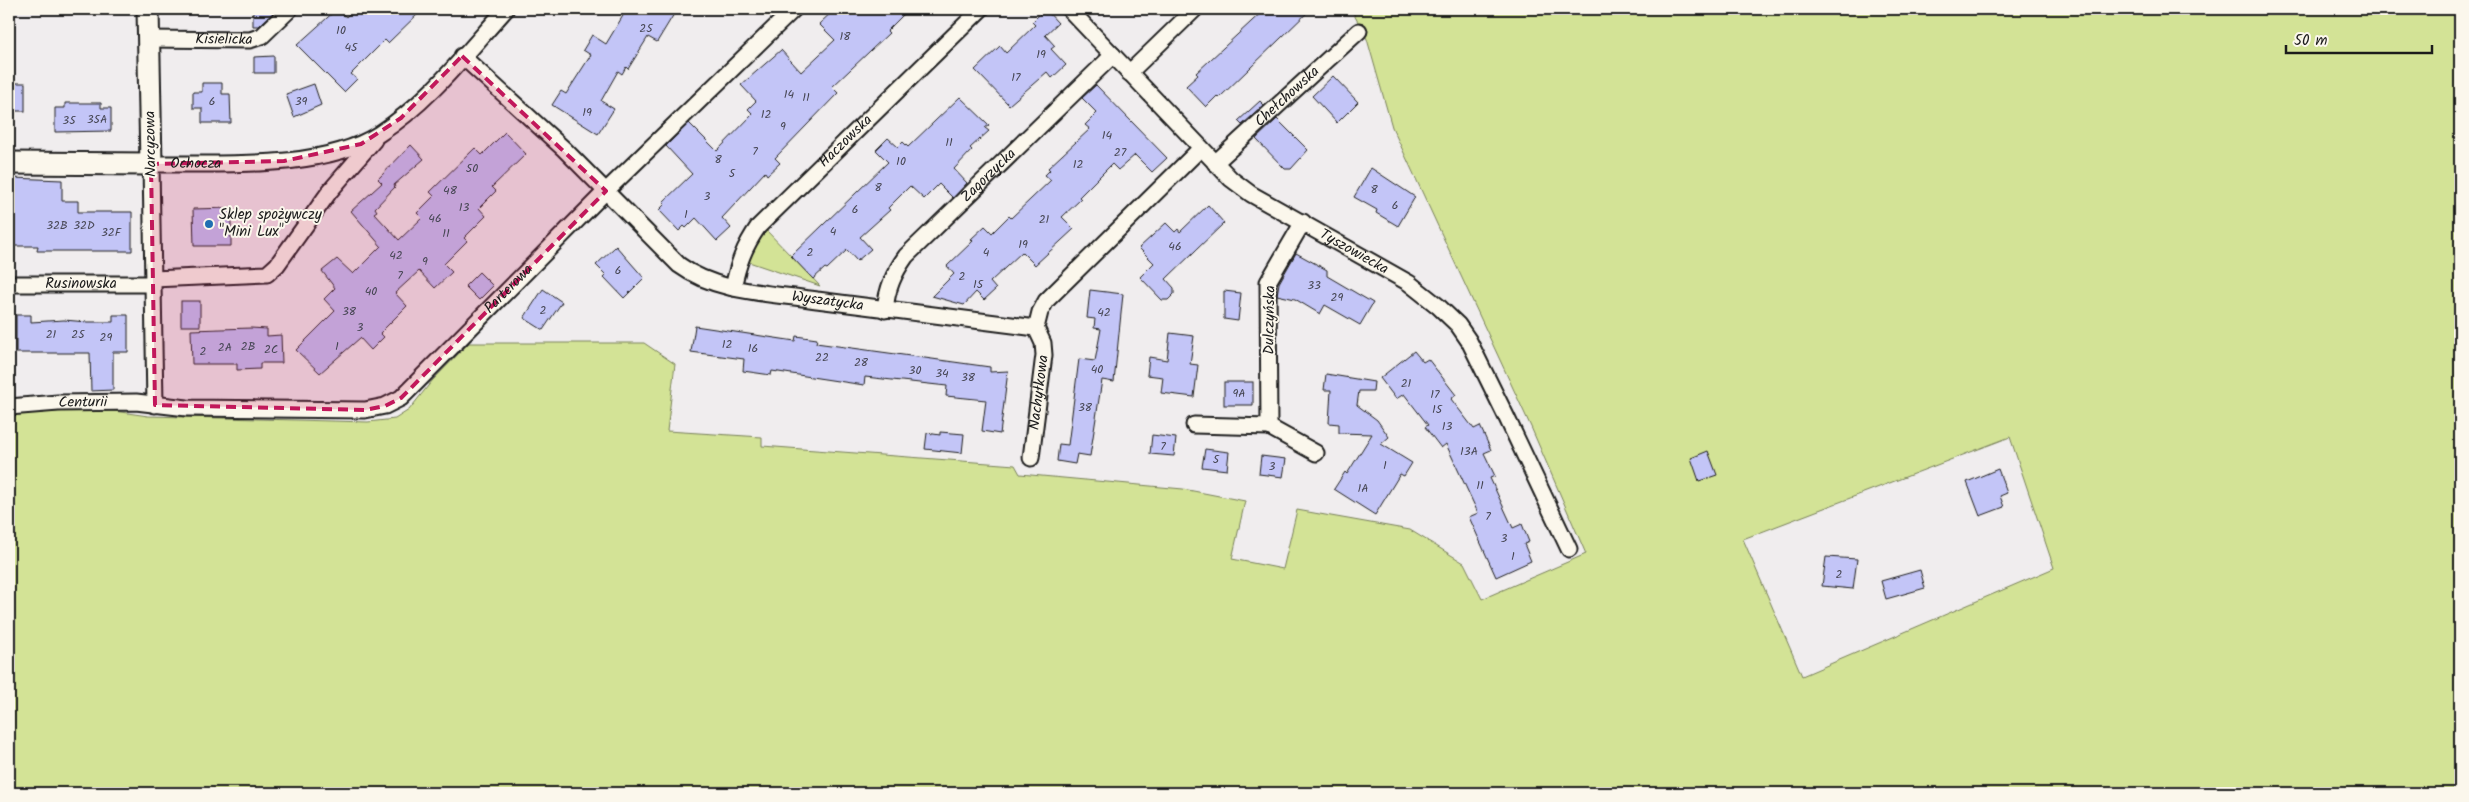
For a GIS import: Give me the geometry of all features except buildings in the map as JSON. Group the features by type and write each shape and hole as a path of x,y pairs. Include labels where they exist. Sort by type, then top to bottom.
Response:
{"street":[{"name":"Narcyzowa","path":"148,9 155,405"},
{"name":"Kisielicka","path":"148,39 250,40 262,36 290,9"},
{"name":"Ochocza","path":"153,281 267,274 278,265 330,192 379,135 431,90 506,9"},
{"name":"Parterowa","path":"155,405 187,408 365,410 385,406 401,398 606,191 794,9"},
{"name":"Haczowska","path":"733,288 738,261 746,244 758,227 981,9"},
{"name":"Tyszowiecka","path":"1069,9 1215,163 1251,194 1409,283 1458,325 1469,342 1506,416 1568,549"},
{"path":"1129,73 1195,9"},
{"name":"Chełchowska","path":"1215,163 1359,31"},
{"name":"Zagorzycka","path":"885,310 889,285 895,271 906,256 1113,55"},
{"name":"Wyszatycka","path":"462,56 564,149 679,265 697,276 733,288 885,310 1036,328"},
{"name":"Ochocza","path":"9,163 151,164 303,159 345,149 379,135"},
{"path":"1036,328 1040,312 1046,301 1201,148"},
{"name":"Dulczyńska","path":"1269,427 1268,282 1303,222"},
{"name":"Rusinowska","path":"9,284 153,281"},
{"name":"Nachyłkowa","path":"1031,458 1044,354 1043,343 1036,328"},
{"name":"Centurii","path":"9,407 58,403 136,402 155,405"},
{"path":"1194,425 1269,427 1316,453"}],"highlighted area":[{"path":"462,56 606,191 401,398 385,406 365,410 155,405 151,164 284,161 361,144 401,118"}],"green space":[{"path":"1351,9 2460,9 2460,793 9,793 9,415 100,409 148,416 368,422 395,419 409,410 432,381 469,343 644,343 675,364 667,431 762,437 762,446 1015,465 1020,474 1183,489 1245,501 1232,559 1283,569 1297,510 1410,530 1464,563 1482,599 1586,554 1531,427 1392,127 1367,39","holes":["2010,437 2054,568 1802,676 1743,539"]},
{"path":"765,229 820,286 743,260"}],"place":[{"name":"Sklep spożywczy \"Mini Lux\"","path":"209,224"}]}
